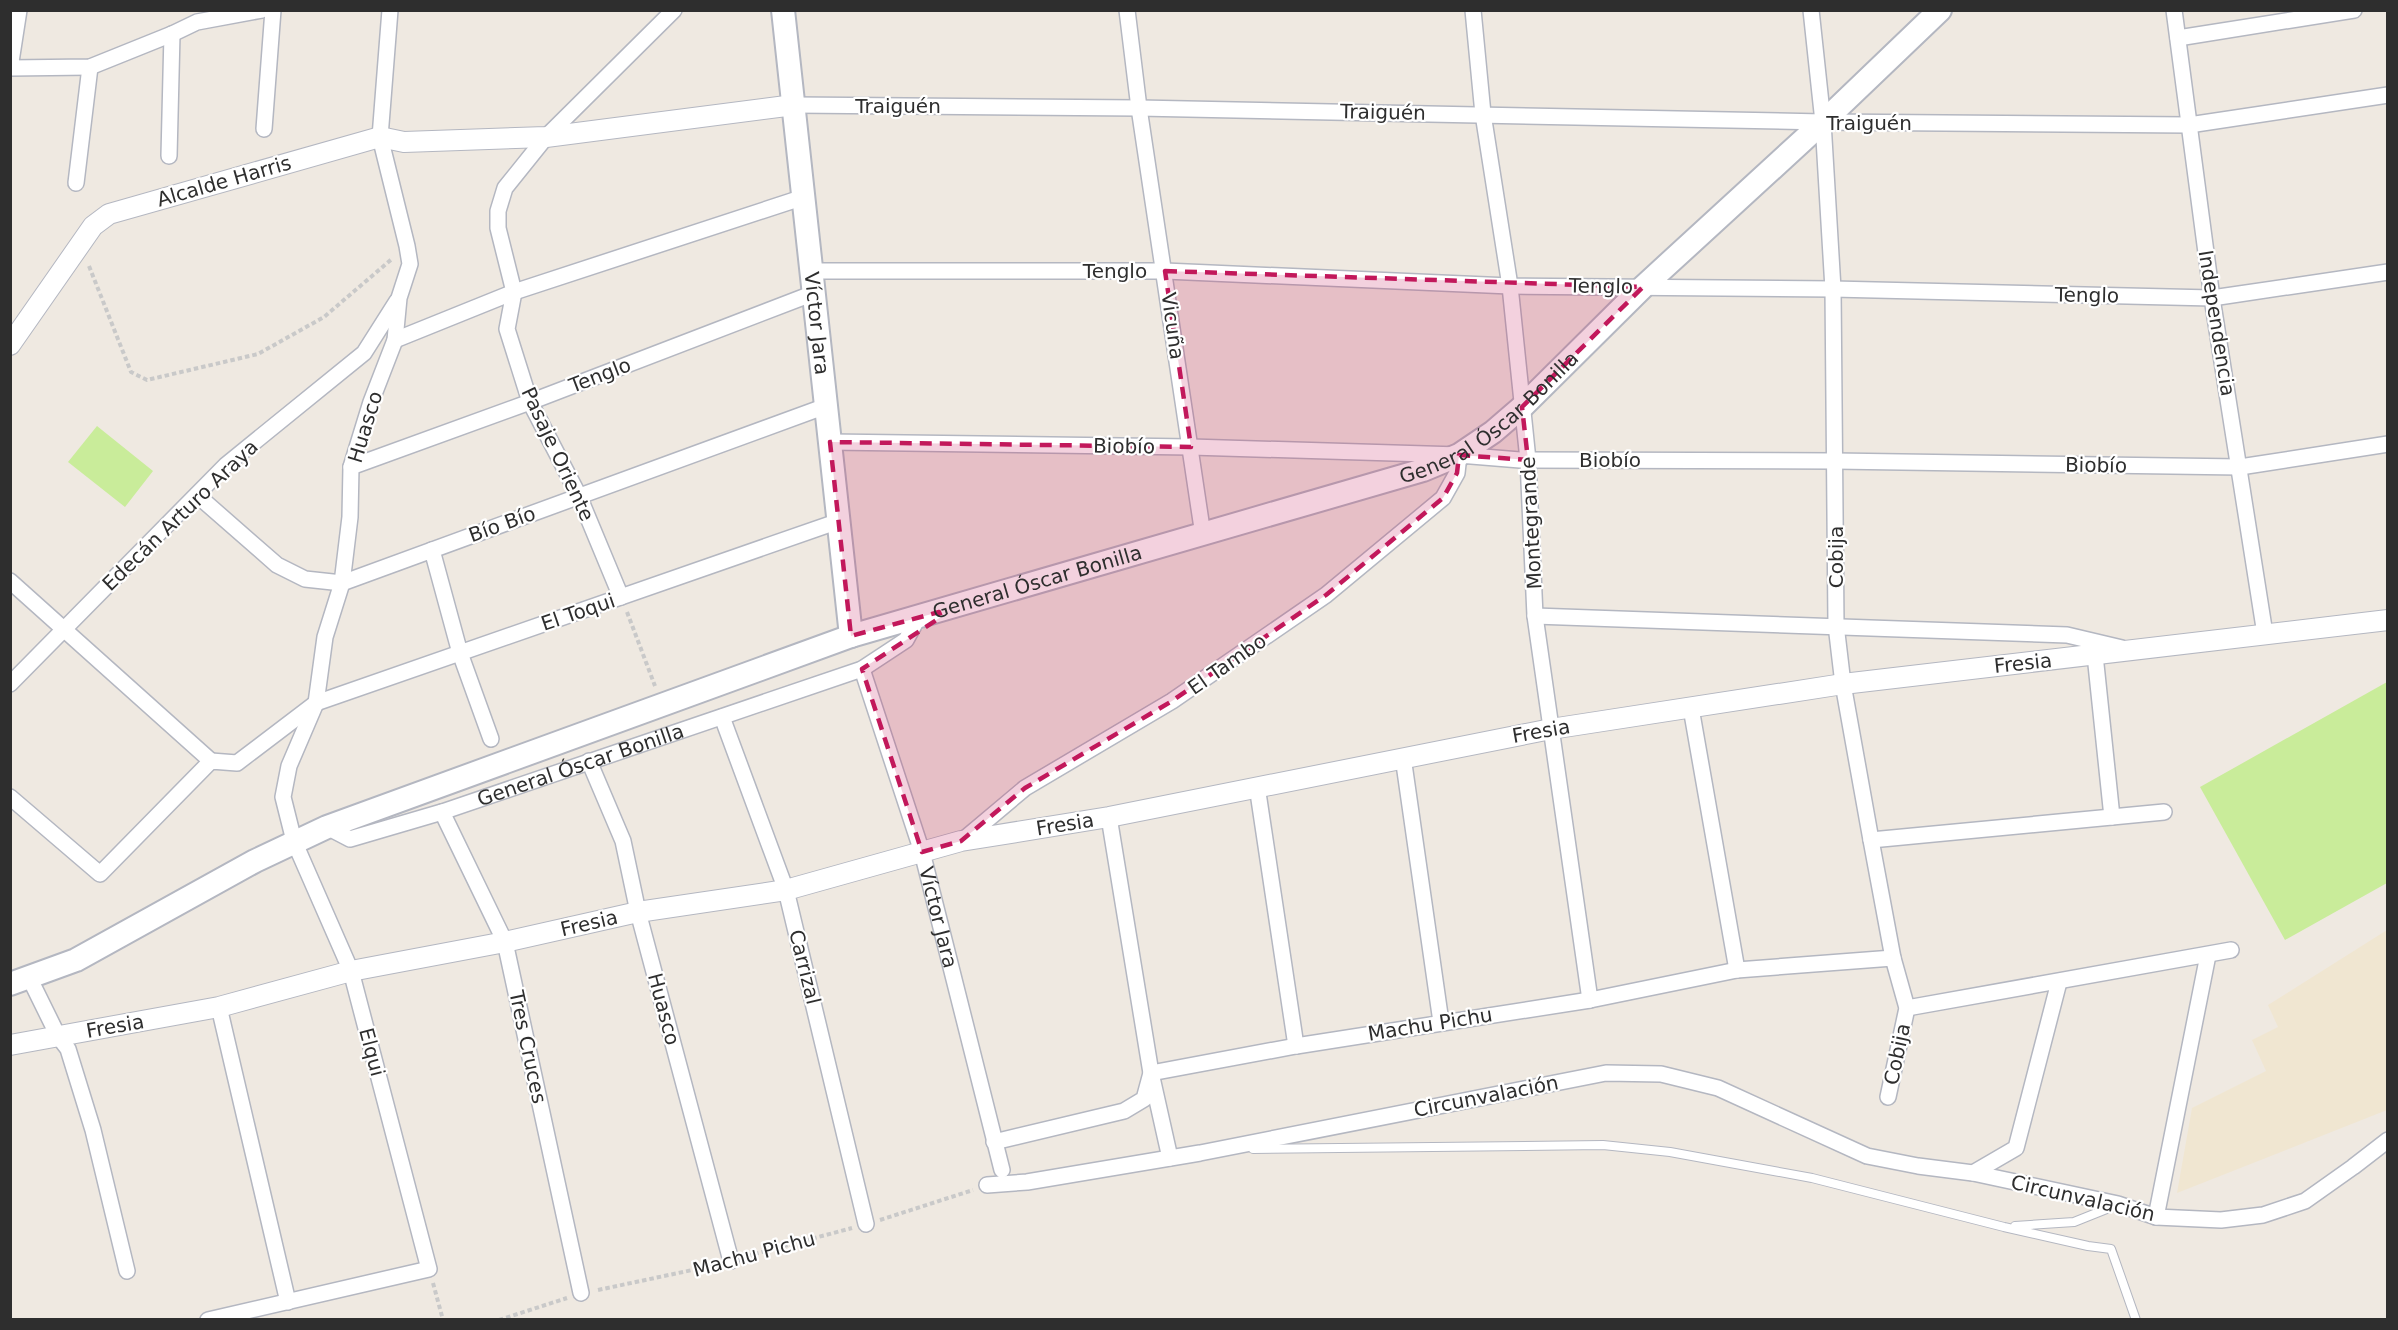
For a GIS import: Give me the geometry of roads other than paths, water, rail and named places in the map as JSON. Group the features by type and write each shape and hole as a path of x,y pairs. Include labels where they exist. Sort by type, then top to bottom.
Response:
{"main road":[{"name":"Víctor Jara","path":"783,10 851,636"},
{"name":"General Óscar Bonilla","path":"20,981 76,960 255,861 327,827 851,636 1423,470 1459,455 1493,432 1522,407 1643,287 1823,123 1940,10"}],"street":[{"path":"19,10 10,68 90,67 172,34 197,16 262,10"},
{"path":"264,129 273,10"},
{"name":"Huasco","path":"294,842 283,797 289,766 316,704 325,637 342,583 350,517 351,467 371,402 395,340 399,298 410,264 380,137 390,10"},
{"name":"Pasaje Oriente","path":"621,597 579,496 530,402 507,329 514,292 498,228 498,211 505,188 546,136 674,10"},
{"name":"Vicuña","path":"1127,10 1139,108 1203,535"},
{"name":"Montegrande","path":"1473,10 1483,114 1510,285 1528,460 1535,616 1590,1000"},
{"name":"Cobija","path":"1811,10 1823,123 1833,289 1836,625 1843,684 1871,840 1893,958 1907,1008 1888,1096"},
{"name":"Independencia","path":"2174,10 2212,298 2265,634"},
{"path":"2178,38 2354,10"},
{"path":"169,156 172,34"},
{"path":"76,183 90,67"},
{"name":"Traiguén","path":"380,137 416,142 546,136 794,105 1483,114 1823,123 2189,125 2388,95"},
{"name":"Alcalde Harris","path":"10,345 93,226 110,214 380,137"},
{"path":"395,340 514,292 804,197"},
{"name":"Tenglo","path":"351,467 530,402 813,282 1165,271 1510,285 1833,289 2212,298 2388,272"},
{"name":"Edecán Arturo Araya","path":"10,684 226,465 364,353 399,298"},
{"name":"Bío Bío","path":"197,495 278,565 305,579 342,583 826,406"},
{"name":"Biobío","path":"830,442 1191,447 1459,455 1528,460 1835,461 2240,467 2388,444"},
{"name":"El Tambo","path":"961,841 1025,788 1172,701 1326,595 1443,498 1457,473 1459,455"},
{"name":"El Toqui","path":"211,761 237,763 316,704 839,521"},
{"path":"432,550 460,653 491,739"},
{"path":"10,581 211,761 100,874 10,797"},
{"name":"Fresia","path":"1535,616 2067,635 2128,650"},
{"name":"General Óscar Bonilla","path":"327,827 350,839 442,812 589,760 862,669 906,640 918,618"},
{"name":"Fresia","path":"10,1045 219,1007 351,971 505,942 638,912 786,890 961,841 1109,817 1551,729 1843,684 2388,620"},
{"path":"2095,655 2112,817"},
{"name":"Víctor Jara","path":"862,669 922,852 1002,1170"},
{"path":"1691,708 1737,970"},
{"name":"Carrizal","path":"722,717 786,890 867,1224"},
{"path":"1403,757 1442,1022"},
{"name":"Huasco","path":"589,760 623,841 638,912 731,1261"},
{"path":"1257,786 1296,1046"},
{"name":"Tres Cruces","path":"442,812 505,942 581,1293"},
{"path":"1871,840 2164,812"},
{"path":"1109,817 1151,1073 1170,1158"},
{"name":"Elqui","path":"288,1302 429,1269 351,971 294,842"},
{"path":"1907,1008 2231,950"},
{"path":"2156,1217 2208,955"},
{"name":"Machu Pichu","path":"1151,1073 1296,1046 1590,1000 1737,970 1893,958"},
{"path":"20,981 68,1049 93,1130 127,1271"},
{"name":"Circunvalación","path":"1973,1173 2016,1148 2059,982"},
{"path":"207,1320 288,1302 219,1007"},
{"path":"994,1142 1124,1111 1144,1099 1151,1073"},
{"name":"Circunvalación","path":"987,1185 1027,1182 1170,1158 1606,1073 1661,1074 1718,1088 1867,1156 1973,1173 2118,1204 2156,1217 2220,1220 2262,1215 2284,1208 2305,1201 2388,1140"}],"lane":[{"path":"1218,1149 1603,1145 1670,1152 1812,1178 2004,1227 2111,1249 2136,1320"},
{"path":"2004,1227 2074,1222 2118,1204"}]}
